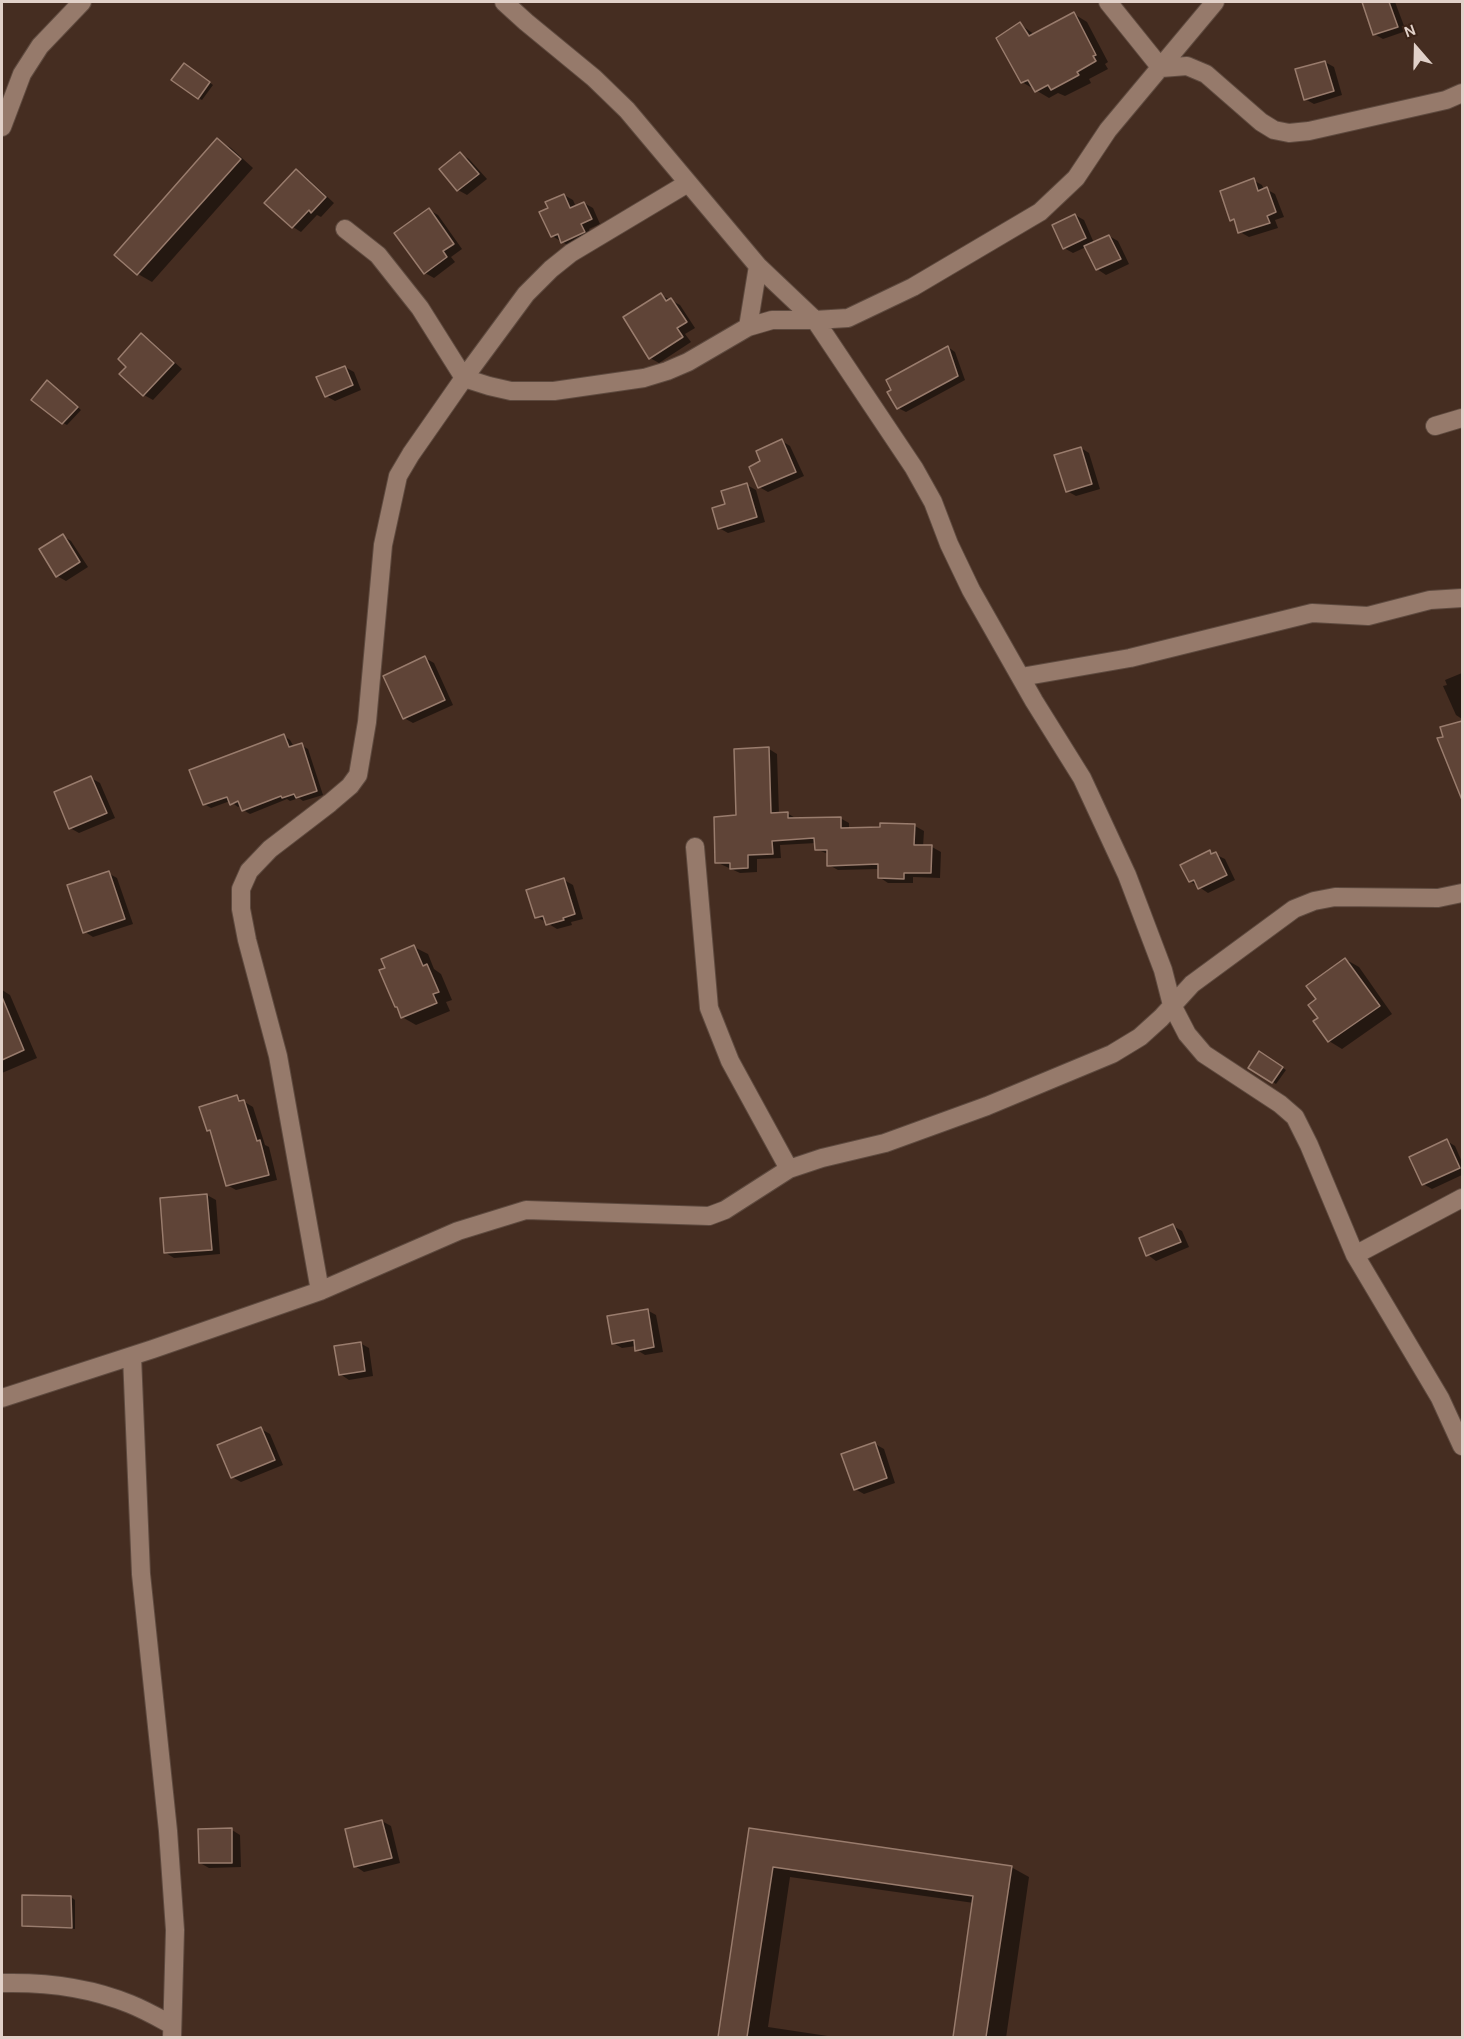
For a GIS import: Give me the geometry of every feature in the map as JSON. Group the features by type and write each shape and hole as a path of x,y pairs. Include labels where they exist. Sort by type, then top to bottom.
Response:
{"street":[{"path":"2,127 22,74 40,46 82,2"},
{"path":"504,2 594,78 627,110 758,266 815,321 914,468 933,502 949,544 992,630 1082,778 1127,875 1163,970 1172,1005 1187,1034 1204,1054 1280,1104 1295,1118 1309,1145 1355,1255 1440,1398 1462,1446"},
{"path":"1108,2 1161,68"},
{"path":"345,229 378,255 420,308 464,378 511,391 554,391 644,378 688,362 748,327 772,320 836,321 848,318 902,292 1040,212 1076,178 1108,130 1215,2"},
{"path":"1161,68 1187,66 1206,74 1261,122 1274,130 1289,133 1309,131 1386,114 1446,100 1462,93"},
{"path":"320,1291 278,1056 247,939 241,909 241,889 249,871 270,849 330,803 350,786 358,775 367,722 383,545 398,476 411,454 526,294 551,269 571,253 688,183"},
{"path":"748,327 758,266"},
{"path":"1435,426 1462,418"},
{"path":"1021,676 1130,658 1312,613 1368,616 1430,600 1462,598"},
{"path":"695,847 709,1008 730,1060 789,1168"},
{"path":"2,1398 320,1291 458,1231 506,1215 526,1210 709,1216 725,1210 789,1168 885,1143 987,1106 1112,1054 1140,1037 1191,984 1294,909 1314,901 1335,897 1438,898 1462,893"},
{"path":"1355,1255 1462,1198"},
{"path":"132,1356 141,1574 168,1830 175,1930 172,2031"},
{"path":"2,1983 32,1983 82,1989 130,2004 172,2031"}],"building":[{"path":"1362,2 1389,2 1398,27 1373,35"},
{"path":"1074,12 1096,55 1093,56 1096,61 1077,72 1079,75 1051,90 1048,85 1035,92 1028,80 1021,83 996,38 1020,22 1029,36"},
{"path":"1325,61 1334,91 1304,100 1295,69"},
{"path":"184,63 210,82 198,99 171,80"},
{"path":"217,138 241,159 137,275 114,255"},
{"path":"460,152 479,174 457,191 439,169"},
{"path":"296,169 326,197 311,213 309,210 292,228 264,203"},
{"path":"1254,178 1258,191 1267,187 1276,212 1267,216 1270,223 1238,233 1234,219 1230,221 1220,191"},
{"path":"564,194 570,208 584,202 592,219 581,224 585,232 561,243 558,234 551,237 539,212 548,208 545,202"},
{"path":"429,208 454,244 443,251 447,257 424,274 394,233"},
{"path":"1075,214 1086,238 1063,249 1052,225"},
{"path":"1109,235 1121,259 1096,270 1084,246"},
{"path":"661,293 666,301 671,298 687,322 677,328 683,337 649,359 623,317"},
{"path":"141,333 174,363 143,396 119,374 126,367 118,359"},
{"path":"948,346 958,376 897,409 887,392 891,390 886,380"},
{"path":"345,366 353,385 325,397 316,377"},
{"path":"47,380 78,407 62,424 31,400"},
{"path":"782,439 796,472 758,488 749,467 760,461 756,451"},
{"path":"1081,447 1092,484 1066,492 1054,455"},
{"path":"747,483 757,517 718,529 712,508 725,504 721,491"},
{"path":"63,534 80,562 56,577 39,549"},
{"path":"425,656 445,700 403,719 383,676"},
{"path":"1462,721 1462,800 1437,738 1443,737 1440,727"},
{"path":"284,734 289,747 302,743 317,791 296,798 294,794 282,798 281,796 242,811 238,801 230,805 227,797 203,805 189,770"},
{"path":"769,747 771,813 788,812 788,818 841,817 841,828 880,827 880,823 915,824 914,845 932,845 931,873 904,873 904,879 878,878 878,864 827,866 827,850 815,850 814,838 772,841 773,854 748,855 748,868 730,869 730,863 715,863 714,817 736,815 734,749"},
{"path":"91,776 107,813 69,829 54,792"},
{"path":"1210,850 1211,854 1216,852 1227,875 1198,889 1194,880 1189,882 1180,865"},
{"path":"109,871 125,919 83,933 67,885"},
{"path":"564,878 575,914 546,925 543,916 535,918 526,890"},
{"path":"414,945 423,966 427,964 439,992 433,994 437,1003 401,1018 379,970 385,968 381,959"},
{"path":"1345,958 1380,1006 1328,1042 1313,1021 1318,1018 1308,1005 1316,999 1306,986"},
{"path":"2,997 24,1050 2,1060"},
{"path":"1259,1051 1283,1067 1272,1083 1248,1068"},
{"path":"237,1095 239,1101 244,1100 257,1141 260,1140 269,1175 226,1186 210,1130 207,1131 199,1107"},
{"path":"1447,1139 1460,1168 1422,1185 1409,1157"},
{"path":"207,1194 212,1250 164,1253 160,1198"},
{"path":"1173,1224 1181,1242 1146,1256 1139,1238"},
{"path":"648,1309 654,1347 635,1351 634,1340 612,1344 607,1316"},
{"path":"361,1342 365,1371 339,1375 334,1346"},
{"path":"261,1427 275,1460 231,1478 217,1445"},
{"path":"875,1442 887,1478 854,1490 841,1454"},
{"path":"382,1820 392,1858 354,1867 345,1829"},
{"path":"232,1828 232,1863 199,1863 198,1829"},
{"path":"749,1828 1012,1866 986,2037 953,2037 973,1896 773,1867 747,2037 718,2037"},
{"path":"22,1895 71,1896 72,1928 22,1926"}]}
